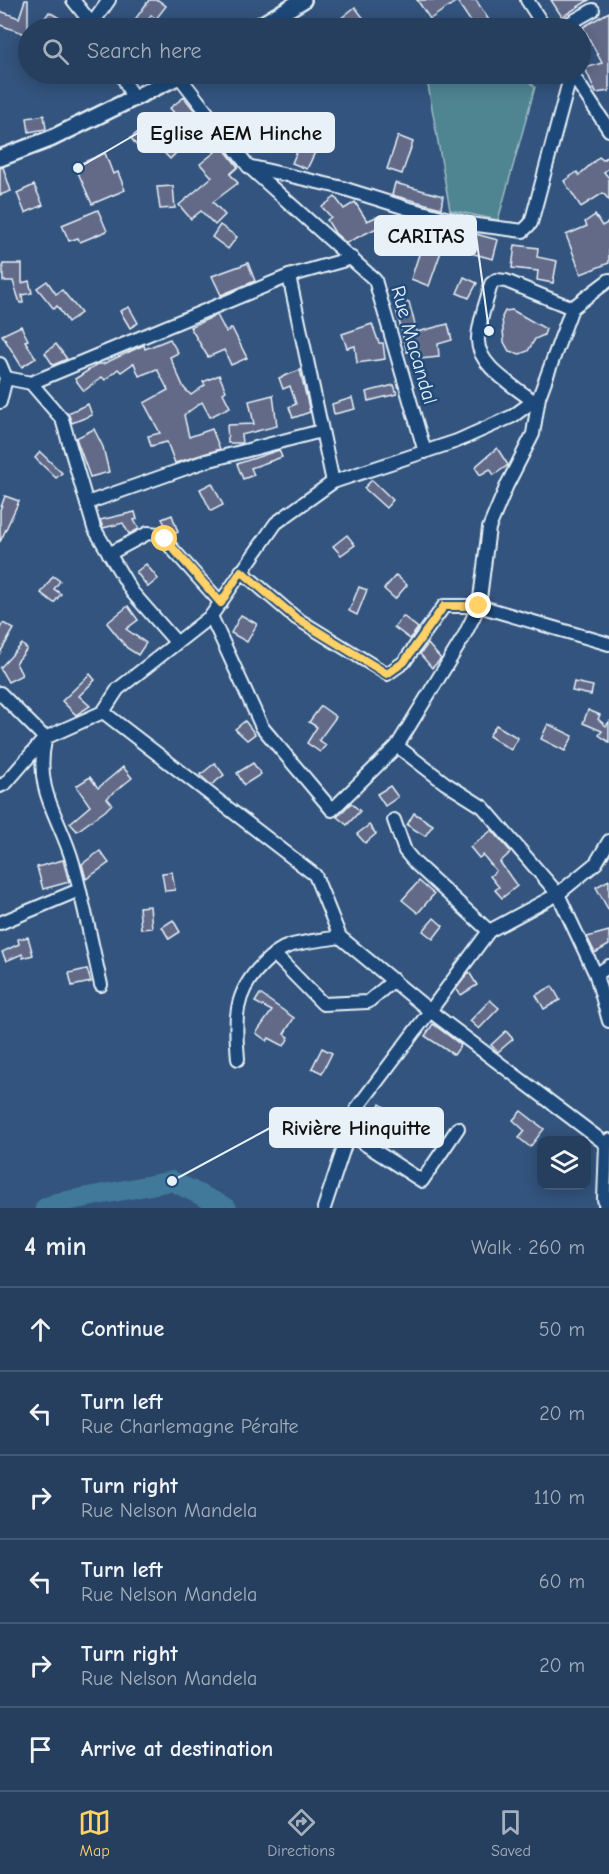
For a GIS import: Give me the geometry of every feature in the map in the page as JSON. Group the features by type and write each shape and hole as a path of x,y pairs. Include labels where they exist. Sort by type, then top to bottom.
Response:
{"main road":[{"path":"273,18 303,0"},
{"path":"0,159 163,84"}],"street":[{"path":"73,0 88,18"},
{"path":"99,18 110,0"},
{"path":"527,0 539,18"},
{"path":"579,18 593,10"},
{"path":"126,84 133,99"},
{"name":"Rue Macandal","path":"188,84 248,166 375,280 425,453"},
{"path":"248,166 339,187 406,208 469,224 523,231 531,223 569,84"},
{"path":"579,84 609,130"},
{"path":"6,378 31,383 289,276 352,258"},
{"path":"289,276 333,482"},
{"path":"537,400 487,364 479,351 478,336 492,284 496,280 506,281 572,308"},
{"path":"211,616 262,727 332,810 397,746 463,638 479,606 489,528 507,485 533,434 537,400 572,308 609,280"},
{"path":"0,364 6,378 0,402"},
{"path":"31,383 62,419 94,528 132,592 176,642"},
{"path":"0,786 6,783 45,738 102,712 118,689 211,616 276,523 333,482 425,453 490,428 537,400"},
{"path":"87,503 206,462 321,431"},
{"path":"109,554 148,533 159,534 221,603"},
{"path":"241,571 296,618 387,674 404,662 444,606 479,606 609,644"},
{"path":"0,693 45,738"},
{"path":"102,712 315,875 340,937 430,1011 607,1142 606,1208"},
{"path":"45,738 40,762 45,794 72,860 101,986"},
{"path":"397,746 445,783 483,807 558,894 596,975 609,1021"},
{"path":"394,820 405,851 415,863 489,932"},
{"path":"324,1208 357,1108 489,932 558,894 596,863 609,842"},
{"path":"0,923 79,890"},
{"path":"238,1059 235,1030 243,987 274,954 288,946 340,937"},
{"path":"274,954 323,1004 368,1002 394,980"},
{"path":"596,975 609,966"},
{"path":"349,1134 422,1181 458,1128"}],"green space":[{"path":"428,84 532,84 535,87 498,220 450,210"}],"building":[{"path":"25,0 28,0 28,18 19,18"},
{"path":"149,0 158,0 166,6 157,18 151,15 149,18 136,18"},
{"path":"417,0 476,0 488,18 468,18 457,1 429,18"},
{"path":"551,0 589,0 562,17"},
{"path":"355,7 363,18 341,18"},
{"path":"0,11 19,18 18,31 0,25"},
{"path":"49,12 60,18 45,18"},
{"path":"609,12 609,91 596,93 591,82 591,66 602,63 591,42 591,22"},
{"path":"184,97 238,167 230,174 238,183 213,202 225,215 215,225 201,211 191,219 179,205 212,177 200,164 215,152 199,133 194,137 170,108"},
{"path":"44,115 46,129 29,132 27,118"},
{"path":"153,118 164,133 160,136 177,152 170,159 151,139 139,149 131,138 143,128 140,124"},
{"path":"398,136 413,142 402,174 387,169"},
{"path":"303,137 319,144 307,169 292,163"},
{"path":"105,153 113,174 118,172 125,190 92,204 75,166"},
{"path":"609,155 609,168 604,172 609,178 609,200 603,193 581,207 564,181 577,172 579,175 599,157 603,160"},
{"path":"3,167 11,191 0,195 0,168"},
{"path":"395,183 443,196 441,208 392,195"},
{"path":"34,185 43,205 25,213 17,193"},
{"path":"173,186 175,208 160,209 157,187"},
{"path":"335,197 344,209 355,202 367,221 376,217 381,226 346,243 335,233 327,220 331,217 322,207"},
{"path":"98,210 107,231 80,242 78,238 69,241 62,225"},
{"path":"595,215 602,226 609,222 609,263 581,274 566,235 587,226 585,222"},
{"path":"220,225 237,237 228,249 212,237"},
{"path":"468,232 498,240 493,259 463,251"},
{"path":"424,239 443,246 429,286 411,279"},
{"path":"515,245 538,248 537,257 557,261 553,283 537,280 538,271 512,268"},
{"path":"248,263 255,281 221,295 212,276"},
{"path":"3,264 22,264 22,283 29,281 32,293 22,295 23,303 20,303 13,281 3,281"},
{"path":"464,277 477,283 469,298 457,293"},
{"path":"47,281 56,294 62,290 81,313 68,322 57,306 54,309 37,288"},
{"path":"409,302 417,332 448,324 452,340 438,344 439,357 420,359 418,349 407,352 395,305"},
{"path":"129,307 138,323 130,328 120,311"},
{"path":"512,310 546,329 544,335 535,339 528,351 520,354 509,351 504,342 502,317 505,311"},
{"path":"217,315 226,332 232,328 247,358 231,365 224,350 208,357 190,327"},
{"path":"372,324 379,343 383,343 385,359 357,363 355,346 347,348 342,334"},
{"path":"21,326 28,340 25,341 36,358 22,367 2,335"},
{"path":"170,339 178,353 170,357 184,388 191,395 205,385 203,382 219,375 226,391 223,393 230,407 210,417 202,402 184,415 189,437 212,429 220,449 175,463 167,442 151,446 148,436 160,433 144,403 168,390 157,369 139,376 134,363 121,372 118,369 105,380 102,377 84,391 75,379 98,364 103,364 144,345 145,349"},
{"path":"56,344 67,359 53,365 45,353"},
{"path":"300,370 310,412 293,418 289,407 296,404 290,386 283,389 279,378"},
{"path":"394,385 397,394 368,401 366,392"},
{"path":"273,395 277,426 241,435 242,443 228,443 227,425 254,424 249,401"},
{"path":"352,398 355,409 334,414 332,404"},
{"path":"88,404 92,415 72,423 68,413"},
{"path":"94,429 103,447 109,472 90,477 76,438"},
{"path":"497,448 508,465 494,475 490,469 480,475 475,467"},
{"path":"279,450 282,457 251,468 254,475 243,479 237,464"},
{"path":"40,452 62,473 56,478 35,458"},
{"path":"372,480 393,500 386,508 364,488"},
{"path":"212,483 223,505 211,511 200,489"},
{"path":"5,496 19,501 0,542 0,510"},
{"path":"135,512 137,519 134,520 139,529 129,534 123,523 103,528 100,520"},
{"path":"172,515 178,532 171,535 162,519"},
{"path":"347,535 355,545 341,555 333,546"},
{"path":"146,564 158,579 148,587 136,572"},
{"path":"396,575 407,585 395,599 384,589"},
{"path":"53,576 60,581 54,589 61,594 54,603 41,593"},
{"path":"359,587 367,590 357,615 349,611"},
{"path":"128,606 138,620 126,629 146,643 138,655 127,648 107,623"},
{"path":"241,615 257,624 247,642 231,633"},
{"path":"403,616 418,628 410,639 394,627"},
{"path":"3,623 14,629 0,653 0,628"},
{"path":"22,644 27,649 16,663 22,675 8,682 0,668"},
{"path":"428,644 441,659 432,668 420,654"},
{"path":"90,674 95,680 79,696 90,706 76,715 62,701"},
{"path":"574,682 593,686 591,695 572,691"},
{"path":"321,706 336,717 319,740 326,745 320,752 307,743 317,727 309,722"},
{"path":"588,710 600,715 598,719 606,726 609,722 609,742 599,735 602,731 583,723"},
{"path":"245,721 255,734 247,740 235,729"},
{"path":"548,724 573,736 565,751 541,739"},
{"path":"496,725 518,738 511,750 489,736"},
{"path":"215,763 224,775 211,785 200,775"},
{"path":"253,763 261,774 244,785 237,773"},
{"path":"123,767 132,778 107,798 112,804 105,811 77,831 70,823 90,806 76,786 90,777 98,788"},
{"path":"390,786 398,797 385,806 377,794"},
{"path":"351,803 360,811 347,825 337,817"},
{"path":"414,813 433,825 425,836 407,825"},
{"path":"369,825 376,834 365,843 357,834"},
{"path":"492,830 511,852 500,862 517,886 502,898 495,890 499,887 490,876 496,871 483,855 479,858 470,847"},
{"path":"100,851 109,863 86,879 82,864"},
{"path":"63,860 69,882 43,889 37,867"},
{"path":"172,872 175,890 165,891 162,873"},
{"path":"609,880 609,911 596,887"},
{"path":"419,881 434,894 418,913 402,900"},
{"path":"150,906 152,928 141,929 139,907"},
{"path":"434,918 443,926 433,939 423,931"},
{"path":"173,920 180,932 169,939 162,927"},
{"path":"609,931 609,945 595,953 587,937"},
{"path":"28,937 33,955 23,958 22,954 6,961 2,952 19,944 18,939"},
{"path":"87,969 91,982 72,986 69,973"},
{"path":"469,972 477,985 461,995 456,989"},
{"path":"552,986 560,1000 544,1009 536,995"},
{"path":"260,994 294,1018 284,1034 289,1037 284,1046 269,1038 267,1041 256,1033 272,1011 255,1002"},
{"path":"490,1000 499,1008 479,1029 470,1021"},
{"path":"433,1024 461,1045 454,1055 425,1036"},
{"path":"506,1031 513,1039 498,1052 491,1045"},
{"path":"322,1048 332,1053 322,1073 312,1068"},
{"path":"380,1104 392,1112 384,1124 372,1115"},
{"path":"521,1111 544,1129 530,1147 519,1138 525,1131 513,1120"}],"waterway":[{"path":"45,1208 56,1203 172,1181 227,1208"}],"place":[{"name":"Eglise AEM Hinche","path":"78,168"},
{"name":"CARITAS","path":"489,331"},
{"name":"Rivière Hinquitte","path":"172,1181"}],"route":[{"path":"165,539 221,603 241,571 296,618 387,674 404,662 444,606 479,606"}]}
